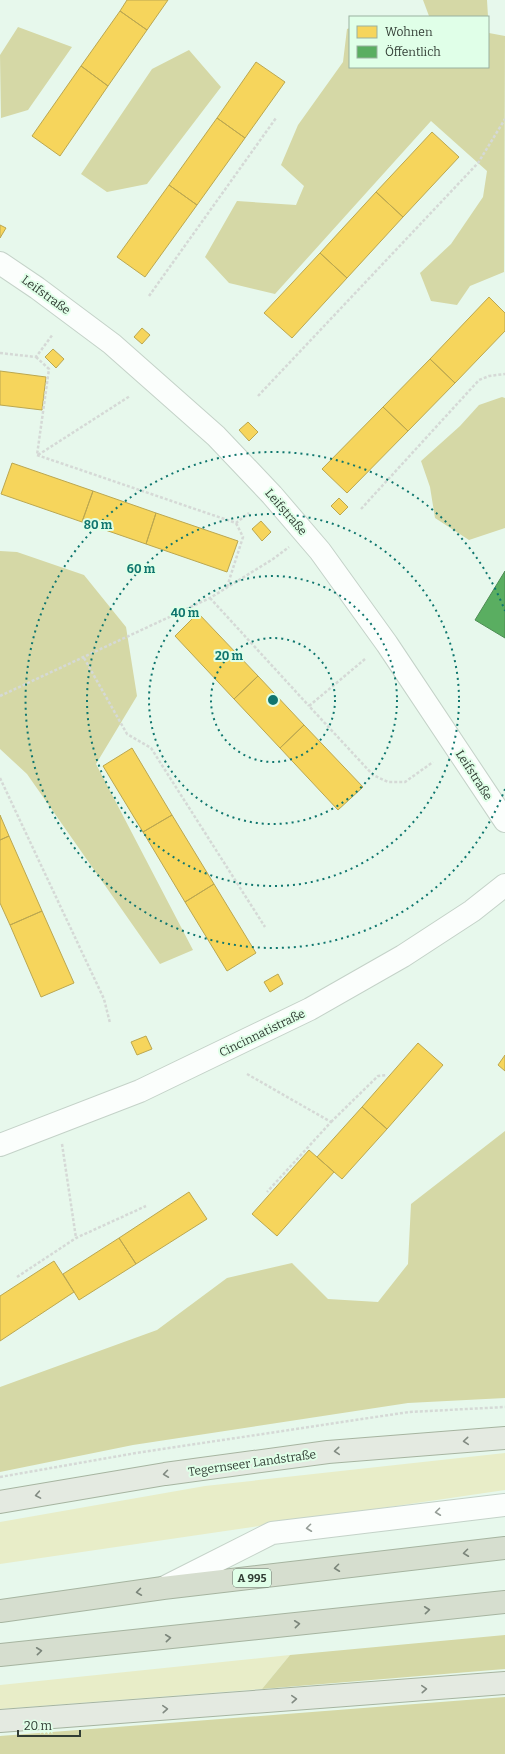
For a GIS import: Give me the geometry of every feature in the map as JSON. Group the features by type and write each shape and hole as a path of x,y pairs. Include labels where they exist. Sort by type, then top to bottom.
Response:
{"highway":[{"name":"A 995","path":"0,1611 163,1588 505,1548"},
{"path":"0,1655 505,1602"}],"main road":[{"name":"Tegernseer Landstraße","path":"0,1502 165,1474 328,1452 505,1438"},
{"path":"0,1721 505,1683"}],"street":[{"name":"Leifstraße","path":"0,263 37,288 112,344 216,436 272,495 320,551 386,644 505,821"},
{"name":"Cincinnatistraße","path":"0,1145 140,1090 250,1039 310,1009 403,956 472,911 505,885"},
{"path":"163,1588 272,1533 505,1505"}],"path":[{"path":"149,296 276,118"},
{"path":"258,396 478,163 505,119"},
{"path":"36,357 53,334"},
{"path":"0,353 36,357 50,369 37,455"},
{"path":"361,509 478,380 488,376 505,374"},
{"path":"37,455 130,396"},
{"path":"37,455 236,523 243,536 227,588"},
{"path":"236,523 249,513"},
{"path":"0,696 210,598 273,559 295,543"},
{"path":"210,598 373,775 388,782 405,782 433,762"},
{"path":"84,658 127,734 151,748 265,928"},
{"path":"308,706 365,659"},
{"path":"0,778 104,999 110,1023"},
{"path":"247,1074 331,1122"},
{"path":"267,1192 331,1122 378,1076 387,1075"},
{"path":"62,1140 76,1238"},
{"path":"17,1277 76,1238 146,1206"},
{"path":"0,1477 136,1453 409,1412 505,1407"}],"green space":[{"path":"423,0 487,0 488,16 429,16"},
{"path":"18,27 72,47 28,110 1,118 0,55"},
{"path":"349,28 349,68 489,68 489,33 505,36 504,272 470,286 457,305 431,301 420,273 451,244 483,197 487,171 431,121 275,294 229,283 205,257 237,201 296,205 304,186 281,165 298,125 343,62 347,29"},
{"path":"189,50 221,87 147,184 107,192 81,174 152,69"},
{"path":"502,397 505,398 505,528 469,540 435,518 430,487 421,461 460,426 479,405"},
{"path":"0,551 17,552 84,575 126,627 137,696 96,764 193,950 160,964 27,774 0,749"},
{"path":"505,1131 505,1398 408,1403 133,1445 0,1472 0,1387 157,1330 227,1278 292,1263 328,1299 378,1302 408,1264 411,1204"},
{"path":"505,1453 505,1490 0,1564 0,1522 205,1486"},
{"path":"505,1635 505,1669 262,1689 290,1655"},
{"path":"290,1655 262,1689 0,1709 0,1685"},
{"path":"505,1697 505,1754 0,1754 0,1736"}],"building: Wohnen":[{"path":"127,0 168,0 147,30 120,11"},
{"path":"120,11 147,30 108,86 81,66"},
{"path":"256,62 285,82 245,138 217,118"},
{"path":"81,66 108,86 60,156 32,136"},
{"path":"217,118 245,138 197,205 169,185"},
{"path":"432,132 459,157 403,217 376,192"},
{"path":"169,185 197,205 145,277 117,257"},
{"path":"376,192 403,217 347,278 320,253"},
{"path":"0,225 6,228 0,238"},
{"path":"320,253 347,278 292,338 264,313"},
{"path":"489,297 505,313 505,331 455,383 430,359"},
{"path":"142,328 150,335 142,344 134,337"},
{"path":"53,349 64,359 56,368 45,357"},
{"path":"430,359 455,383 408,431 383,407"},
{"path":"0,371 46,377 42,410 0,405"},
{"path":"383,407 408,431 347,493 322,469"},
{"path":"248,422 258,432 249,441 239,430"},
{"path":"12,463 93,491 82,522 1,494"},
{"path":"93,491 156,513 146,544 82,522"},
{"path":"339,498 348,507 340,515 331,506"},
{"path":"156,513 238,541 227,572 146,544"},
{"path":"261,521 271,532 262,541 252,529"},
{"path":"198,613 258,676 234,699 175,636"},
{"path":"258,676 304,725 280,748 234,699"},
{"path":"304,725 363,787 338,810 280,748"},
{"path":"132,748 172,815 143,832 103,766"},
{"path":"0,815 9,836 0,840"},
{"path":"172,815 214,884 185,902 143,832"},
{"path":"9,836 42,911 10,925 0,903 0,840"},
{"path":"214,884 256,953 227,971 185,902"},
{"path":"42,911 74,983 41,997 10,925"},
{"path":"278,974 283,984 270,992 264,982"},
{"path":"146,1036 152,1049 137,1055 131,1042"},
{"path":"418,1043 443,1065 387,1129 362,1107"},
{"path":"505,1055 505,1071 498,1065"},
{"path":"362,1107 387,1129 342,1179 317,1157"},
{"path":"309,1150 334,1172 277,1236 252,1214"},
{"path":"189,1192 207,1219 136,1264 119,1238"},
{"path":"119,1238 136,1264 79,1300 63,1274"},
{"path":"54,1261 74,1292 0,1341 0,1296"}],"building: Öffentlich":[{"path":"505,571 505,638 475,620"}]}
